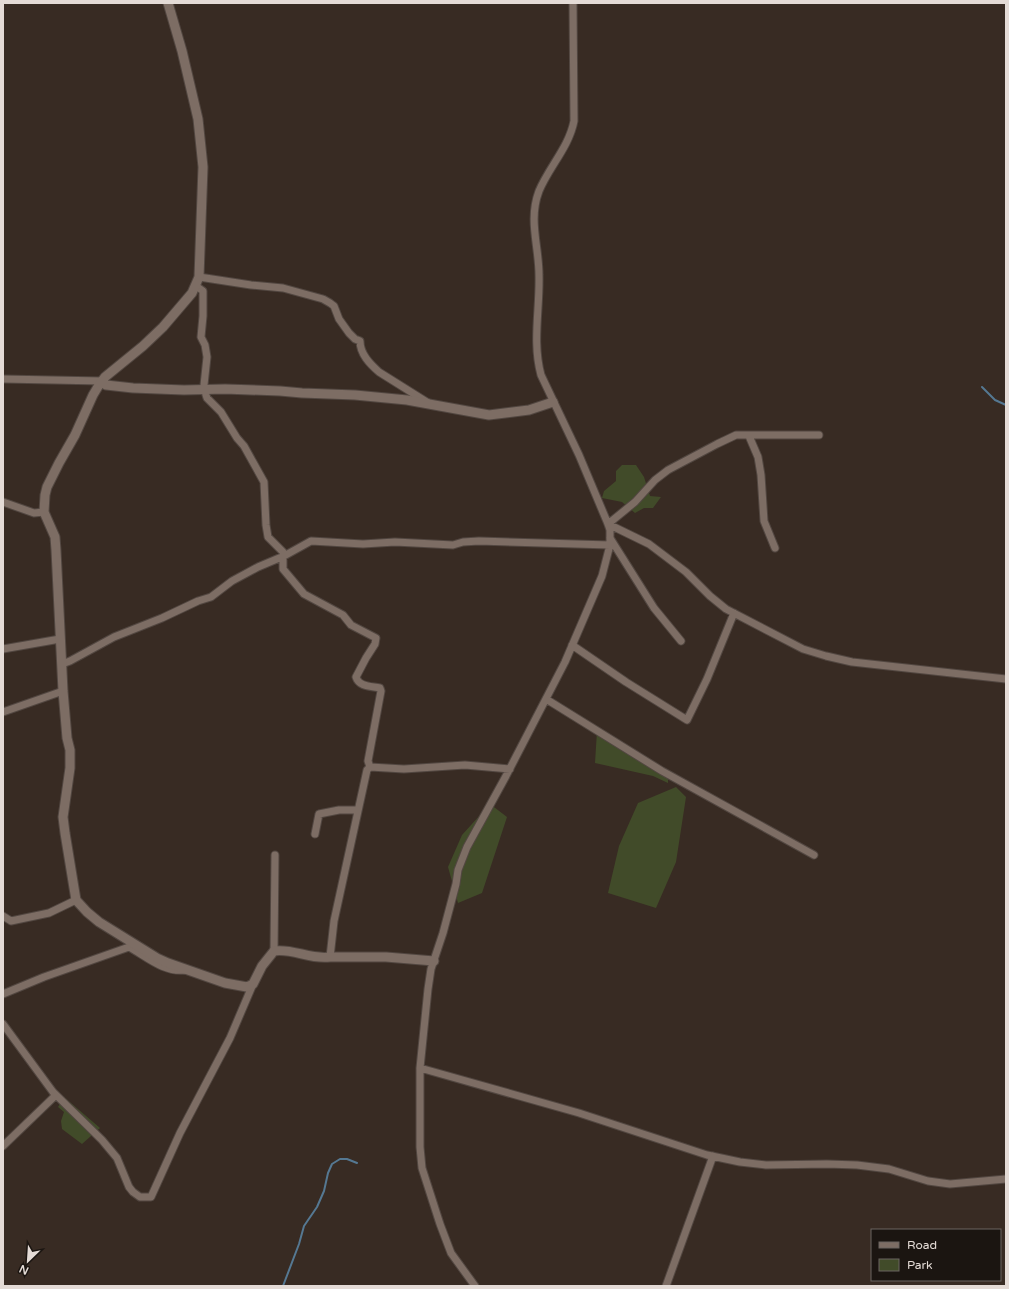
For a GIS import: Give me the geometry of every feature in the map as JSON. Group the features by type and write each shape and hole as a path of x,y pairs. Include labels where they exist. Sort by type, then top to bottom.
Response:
{"street":[{"path":"168,3 182,51 198,119 203,167 199,277 196,286 187,300 163,327 102,381 93,395 76,435 47,487 44,500 44,512 55,537 63,691 70,756 63,817 64,834 76,900 78,904 99,922 157,958 186,970 225,983 247,987 253,984"},
{"path":"475,1286 451,1253 422,1168 420,1147 420,1068 428,989 434,960 443,933 462,858 474,833 510,769 572,645 602,576 610,545 610,530 608,524 579,455 541,375 537,357 536,339 540,292 533,216 539,191 564,147 573,126 575,88 573,3"},
{"path":"199,277 283,288 309,295 330,303 334,306 339,319 349,333 355,339 360,341 362,353 376,369 427,401 432,406"},
{"path":"196,286 203,291 201,337 205,345 207,357 204,385 207,398 221,412 237,438 244,446 264,482 268,537 283,552 283,569 304,594 343,615 351,625 376,638 375,644 356,677 357,681 363,685 380,688 382,691 368,760 370,767"},
{"path":"3,380 102,381 106,385 115,386 355,395 407,400 432,406 489,415 529,410 553,402"},
{"path":"608,524 635,502 655,480 668,470 736,435 819,435"},
{"path":"749,436 758,457 761,474 764,521 775,548"},
{"path":"3,502 34,513 44,512"},
{"path":"608,524 649,544 686,572 710,596 726,609 803,649 852,662 1006,679"},
{"path":"609,537 654,608 681,641"},
{"path":"62,664 114,637 162,618 198,601 211,597 245,573 284,556 311,541 363,544 395,542 453,545 463,542 479,541 610,545"},
{"path":"572,645 687,720 734,613"},
{"path":"3,649 60,639"},
{"path":"3,712 63,691"},
{"path":"546,699 662,771 814,855"},
{"path":"370,767 404,769 464,765 510,769"},
{"path":"330,956 334,921 367,770 370,767"},
{"path":"315,834 319,814 339,810 358,810"},
{"path":"3,1024 47,1086 117,1158 128,1187 142,1198 150,1197 180,1133 230,1038 262,966 274,951 275,855"},
{"path":"3,916 11,921 26,919 49,913 76,900"},
{"path":"3,994 44,977 129,947 160,966 177,971 186,970"},
{"path":"274,951 288,950 304,955 322,958 330,956 386,957 434,960"},
{"path":"420,1068 579,1113 632,1132 713,1156 766,1166 828,1164 857,1165 889,1169 928,1181 950,1184 1006,1179"},
{"path":"3,1146 56,1095"},
{"path":"666,1286 713,1156"}],"green space":[{"path":"622,465 636,465 644,477 650,496 661,497 653,508 644,508 635,513 622,502 602,498 604,491 616,481 616,471"},
{"path":"597,731 668,774 668,783 653,776 595,763"},
{"path":"676,787 686,797 676,862 656,908 608,893 619,846 638,803"},
{"path":"490,804 507,817 482,893 458,903 448,867 462,835"},
{"path":"64,1097 100,1128 82,1144 62,1129 61,1121 64,1112 58,1107"}],"waterway":[{"path":"982,387 995,400 1006,405"},
{"path":"283,1286 299,1244 304,1226 317,1207 324,1191 328,1173 332,1164 340,1159 347,1159 357,1163"}]}
